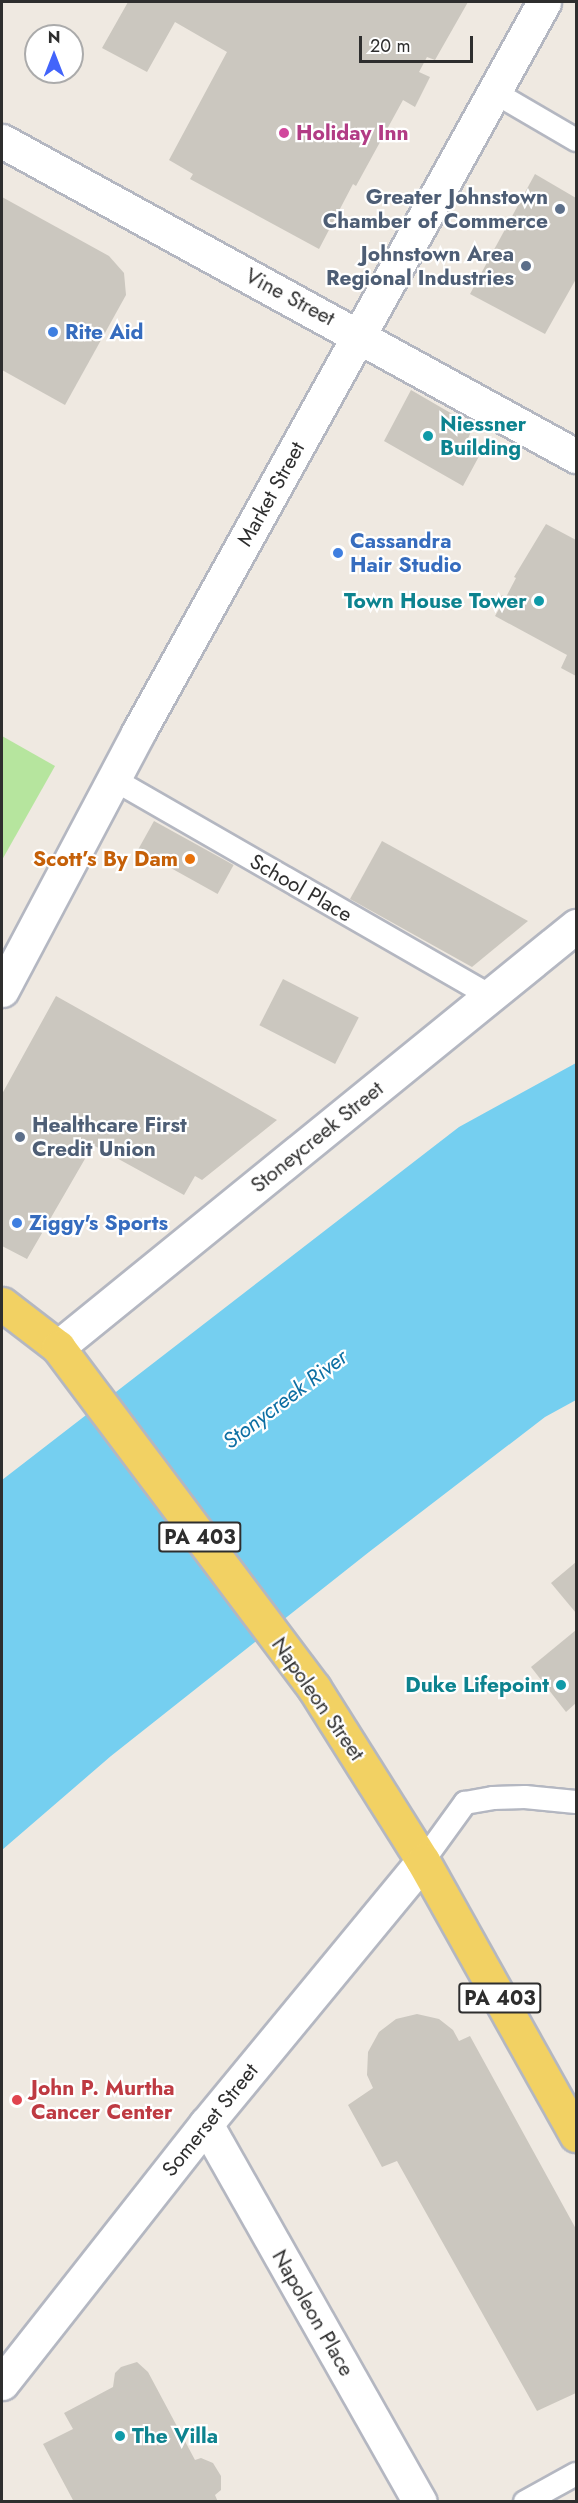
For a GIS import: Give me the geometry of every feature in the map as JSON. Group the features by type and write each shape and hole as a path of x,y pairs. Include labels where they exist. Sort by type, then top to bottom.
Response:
{"main road":[{"name":"Napoleon Street","path":"2,1304 19,1314 58,1347 314,1688 423,1861 576,2135"}],"street":[{"name":"Market Street","path":"2,990 113,779 544,2"},
{"name":"Vine Street","path":"2,141 359,334 576,456"},
{"name":"Stoneycreek Street","path":"58,1347 576,926"},
{"name":"Somerset Street","path":"2,2383 206,2124 423,1861"},
{"name":"Napoleon Place","path":"206,2124 420,2502"}],"lane":[{"path":"494,92 576,140"},
{"name":"School Place","path":"113,779 490,996"},
{"path":"423,1861 465,1803 493,1798 525,1797 576,1802"},
{"path":"525,2502 576,2474"}],"green space":[{"path":"2,736 55,766 2,860"}],"water":[{"name":"Stonycreek River","path":"576,1063 576,1400 545,1417 369,1552 111,1756 2,1850 2,1480 459,1127"}],"building":[{"name":"Holiday Inn","path":"128,2 468,2 435,60 427,57 419,72 430,77 415,107 403,100 356,186 353,184 319,249 190,179 193,174 169,160 227,52 175,22 147,72 102,48"},
{"path":"535,174 576,198 576,279 545,334 470,294"},
{"name":"Rite Aid","path":"2,197 109,256 124,273 126,295 65,405 2,370"},
{"name":"Niessner Building","path":"411,390 473,426 468,439 484,447 463,486 384,441"},
{"name":"Town House Tower","path":"546,524 576,540 576,676 561,668 567,655 495,616 503,602 499,600 502,595 506,597 516,578 514,577"},
{"name":"Scott’s By Dam","path":"154,821 234,865 218,894 138,850"},
{"path":"382,841 528,921 472,967 350,899"},
{"path":"283,979 359,1018 335,1064 259,1025"},
{"path":"56,996 277,1120 202,1180 195,1176 184,1195 93,1145 27,1259 2,1246 2,1094"},
{"path":"576,1562 576,1613 551,1583"},
{"name":"Duke Lifepoint","path":"576,1630 576,1703 566,1712 531,1667"},
{"path":"417,2014 439,2019 453,2030 459,2041 470,2036 576,2229 576,2393 537,2411 397,2161 382,2167 348,2105 373,2088 367,2075 368,2052 379,2032 396,2019"},
{"name":"The Villa","path":"137,2362 148,2372 195,2460 201,2458 213,2463 221,2476 221,2490 215,2495 218,2502 74,2502 43,2444 73,2429 64,2413 113,2387 115,2373 121,2367"}],"place":[{"name":"Holiday Inn","path":"284,133"},
{"name":"Greater Johnstown Chamber of Commerce","path":"560,209"},
{"name":"Johnstown Area Regional Industries","path":"526,266"},
{"name":"Rite Aid","path":"53,332"},
{"name":"Niessner Building","path":"428,436"},
{"name":"Cassandra Hair Studio","path":"338,553"},
{"name":"Town House Tower","path":"539,601"},
{"name":"Scott’s By Dam","path":"190,859"},
{"name":"Healthcare First Credit Union","path":"20,1137"},
{"name":"Ziggy's Sports","path":"17,1223"},
{"name":"Duke Lifepoint","path":"561,1685"},
{"name":"John P. Murtha Cancer Center","path":"17,2100"},
{"name":"The Villa","path":"120,2436"}]}
